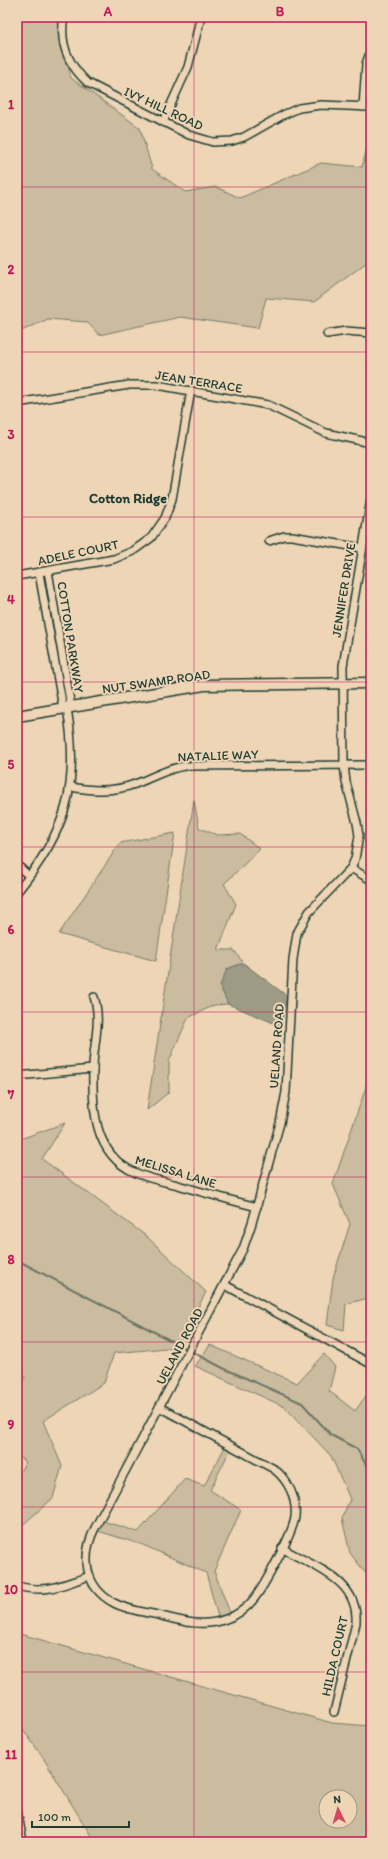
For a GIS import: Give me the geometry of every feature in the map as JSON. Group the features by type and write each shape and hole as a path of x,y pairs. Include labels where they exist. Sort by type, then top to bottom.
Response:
{"main road":[{"name":"NUT SWAMP ROAD","path":"17,716 204,685 371,683"}],"street":[{"name":"IVY HILL ROAD","path":"64,17 62,35 65,49 70,62 79,75 92,86 199,139 221,142 244,137 283,115 299,108 321,105 371,107"},
{"path":"163,122 188,67 201,17"},
{"path":"363,107 366,64 371,50"},
{"path":"327,334 346,331 371,333"},
{"name":"JEAN TERRACE","path":"17,404 129,384 157,385 268,405 326,433 371,443"},
{"name":"ADELE COURT","path":"17,576 121,557 139,548 157,531 166,518 172,500 191,390"},
{"name":"JENNIFER DRIVE","path":"343,684 343,666 371,500"},
{"path":"269,541 284,536 292,536 362,548"},
{"name":"COTTON PARKWAY","path":"48,571 59,636 67,708"},
{"name":"COTTON PARKWAY","path":"39,572 51,638 67,708"},
{"path":"51,638 59,636"},
{"name":"UELAND ROAD","path":"159,1407 269,1466 285,1480 294,1500 295,1516 291,1532 252,1602 231,1618 209,1624 189,1623 119,1605 108,1599 98,1590 90,1576 86,1561 89,1539 159,1407 225,1285 243,1249 256,1207 280,1123 286,1092 293,959 297,933 309,912 351,868 357,850 358,830 346,782 344,766 343,684"},
{"path":"17,892 42,860 64,813 70,787 73,753 67,708"},
{"name":"NATALIE WAY","path":"70,787 98,790 117,789 171,769 185,766 371,765"},
{"path":"17,865 29,876"},
{"path":"351,868 371,880"},
{"name":"MELISSA LANE","path":"94,998 98,1009 98,1019 93,1069 94,1106 98,1132 106,1148 118,1162 141,1175 256,1207"},
{"path":"17,1076 93,1069"},
{"path":"225,1285 371,1364"},
{"name":"HILDA COURT","path":"282,1548 336,1578 347,1589 352,1597 356,1612 356,1623 334,1712"},
{"path":"17,1586 29,1589 45,1590 62,1586 90,1576"},
{"path":"17,1810 23,1842"}],"shaded area":[{"path":"17,17 59,17 58,20 71,78 140,128 152,169 185,192 216,187 240,198 321,163 362,167 371,132 371,259 314,302 266,298 258,328 180,317 99,335 87,322 48,319 17,333"},
{"path":"194,800 199,828 217,835 240,834 260,849 224,884 236,904 218,950 234,950 243,963 227,969 220,986 228,1004 214,1005 188,1018 169,1061 169,1092 147,1110"},
{"path":"175,833 156,961 59,934 120,843"},
{"path":"243,963 287,996 281,1026 228,1004 220,986 227,969"},
{"path":"371,1051 371,1300 368,1298 346,1304 344,1330 327,1325 333,1278 350,1224 333,1184 366,1087"},
{"path":"65,1123 42,1159 146,1236 206,1292 177,1347 114,1353 104,1383 43,1421 62,1466 53,1498 17,1530 17,1476 26,1462 17,1456 17,1387 25,1378 17,1364 17,1137 23,1138"},
{"path":"210,1345 297,1383 324,1354 335,1367 329,1391 355,1411 371,1389 371,1580 350,1553 342,1518 350,1499 331,1456 285,1407 195,1366"},
{"path":"225,1447 230,1450 210,1490 241,1510 214,1571 230,1613 218,1617 206,1573 143,1545 98,1531 103,1521 138,1532 185,1479 204,1486"},
{"path":"17,1633 332,1723 371,1726 371,1842 95,1842 42,1756 17,1721"}],"waterway":[{"path":"17,1260 223,1368 302,1403 331,1435 357,1449 371,1473"}],"district":[{"name":"Cotton Ridge","path":"128,498"}]}
